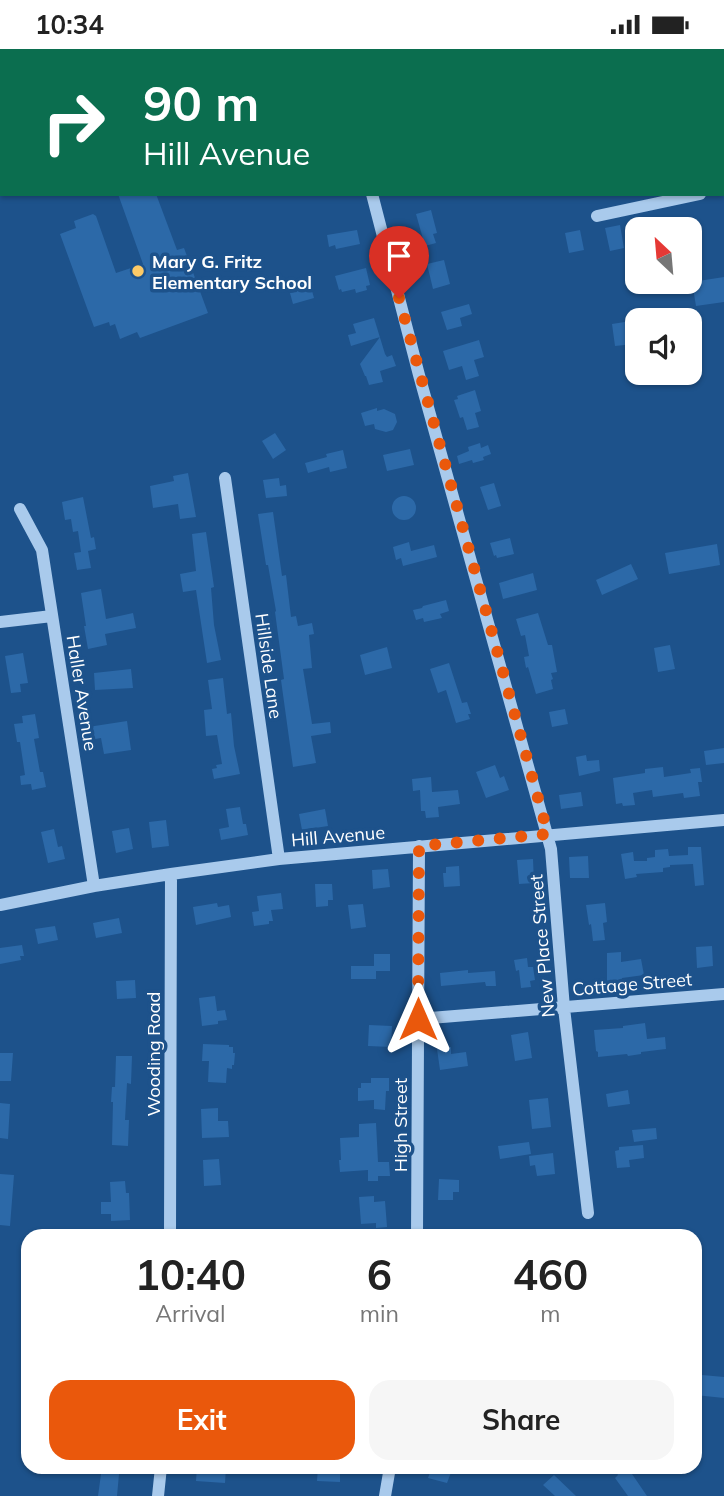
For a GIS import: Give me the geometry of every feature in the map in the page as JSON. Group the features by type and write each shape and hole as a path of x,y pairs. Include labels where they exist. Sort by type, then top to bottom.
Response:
{"street":[{"name":"New Place Street","path":"373,196 419,375 548,834 587,1213"},
{"path":"597,216 691,196"},
{"name":"Hillside Lane","path":"225,478 279,859"},
{"name":"Haller Avenue","path":"20,509 42,550 94,887"},
{"path":"0,622 52,616"},
{"name":"Hill Avenue","path":"0,905 171,874 279,859 724,820"},
{"name":"High Street","path":"417,1229 419,846"},
{"name":"Wooding Road","path":"170,1229 171,874"},
{"name":"Cottage Street","path":"418,1019 724,994"},
{"path":"158,1496 160,1474"},
{"path":"385,1496 389,1474"}],"building":[{"path":"119,196 157,196 177,250 184,248 208,313 140,338 137,332 120,339 115,324 110,326 109,322 94,327 60,234 76,228 74,221 93,214 116,273 143,264"},
{"path":"431,210 437,233 433,234 436,243 425,246 416,214"},
{"path":"620,225 624,248 610,251 605,228"},
{"path":"357,230 360,244 336,249 335,245 329,247 327,235"},
{"path":"580,230 584,250 569,253 565,233"},
{"path":"444,260 450,284 433,289 427,264"},
{"path":"366,268 370,285 366,286 367,290 356,293 355,289 342,292 339,290 335,276"},
{"path":"724,277 724,302 696,306 694,294 702,294 702,280"},
{"path":"309,280 314,298 293,304 290,293 297,292 295,284"},
{"path":"469,304 472,314 460,318 462,326 447,330 441,312"},
{"path":"374,318 380,337 351,346 348,335 356,333 353,324"},
{"path":"625,322 625,345 615,346 612,324"},
{"path":"380,337 385,354 387,357 392,355 396,366 380,371 383,382 369,385 360,364"},
{"path":"479,340 484,357 474,360 479,376 466,380 462,366 449,370 443,351"},
{"path":"475,390 481,411 475,413 479,427 467,430 454,400 458,399 457,396"},
{"path":"377,408 377,411 384,409 395,414 397,422 393,430 386,432 375,429 374,424 365,426 361,413"},
{"path":"275,433 286,450 273,459 262,441"},
{"path":"480,443 481,448 488,445 491,454 483,457 484,460 459,464 457,456 469,451 468,447"},
{"path":"410,449 414,465 387,471 383,455"},
{"path":"343,450 347,468 330,472 329,467 308,473 305,463"},
{"path":"188,473 196,517 180,519 178,504 153,508 150,486 174,481 173,476"},
{"path":"279,478 280,486 286,485 287,496 266,498 263,480"},
{"path":"494,483 501,506 488,510 480,487"},
{"path":"404,496 412,500 416,508 412,516 404,520 396,516 392,508 396,500"},
{"path":"83,497 91,538 94,537 96,549 88,551 91,568 77,570 74,553 81,552 78,531 73,532 71,519 65,520 62,502"},
{"path":"273,512 282,576 286,575 291,617 296,616 298,626 312,623 314,634 309,635 312,668 303,669 312,724 330,722 331,733 311,736 316,763 293,767 281,680 284,679 276,611 258,514"},
{"path":"206,532 214,587 211,588 214,625 221,660 207,663 196,590 183,592 180,574 196,571 192,534"},
{"path":"510,538 514,554 497,558 494,556 490,543"},
{"path":"409,542 411,551 434,545 437,557 403,566 401,558 396,560 393,547"},
{"path":"717,544 720,565 669,574 665,553"},
{"path":"631,564 638,579 602,595 596,580"},
{"path":"533,573 537,590 503,599 499,583"},
{"path":"101,589 106,619 133,613 136,628 105,634 107,645 88,649 81,593"},
{"path":"446,600 449,611 440,614 442,618 424,622 423,618 416,620 413,610"},
{"path":"538,613 548,645 552,645 557,672 551,673 553,689 536,694 528,667 526,668 524,657 529,656 525,635 521,636 516,619"},
{"path":"670,645 675,669 658,672 654,648"},
{"path":"387,647 392,668 365,675 360,655"},
{"path":"23,653 28,683 20,684 21,692 11,693 5,656"},
{"path":"449,663 462,703 467,702 471,714 468,714 470,719 456,723 446,690 438,693 430,669"},
{"path":"131,669 133,688 95,690 94,673"},
{"path":"223,678 227,714 231,713 240,774 214,779 212,769 222,764 217,735 206,736 204,710 212,709 208,680"},
{"path":"565,709 568,724 552,727 549,712"},
{"path":"35,714 39,738 34,739 40,772 43,772 46,787 32,790 31,784 21,785 20,776 25,775 14,724 23,723 22,716"},
{"path":"127,721 131,750 104,754 101,738 90,740 88,727"},
{"path":"724,748 724,763 706,765 704,751"},
{"path":"586,755 587,761 599,760 600,771 579,776 576,757"},
{"path":"495,765 500,778 504,776 509,790 486,798 476,772"},
{"path":"663,767 664,777 691,773 690,769 700,768 700,796 684,798 683,793 653,797 652,790 633,793 635,805 616,804 613,778"},
{"path":"431,777 432,792 458,790 460,804 438,807 439,817 426,818 425,811 421,811 420,790 413,791 412,779"},
{"path":"581,792 583,806 561,809 559,795"},
{"path":"240,807 248,835 221,840 219,829 229,827 226,809"},
{"path":"325,809 328,826 302,830 299,814"},
{"path":"166,820 169,846 152,848 149,822"},
{"path":"129,828 133,849 116,853 112,831"},
{"path":"54,829 58,847 62,846 65,859 48,863 41,832"},
{"path":"688,847 701,847 704,885 695,886 693,864 670,865 663,868 663,872 636,874 637,877 625,879 621,854 633,852 634,861 647,861 647,858 655,857 655,850 668,849 669,856 688,855"},
{"path":"588,856 589,878 570,878 569,857"},
{"path":"533,859 534,883 519,884 517,860"},
{"path":"459,866 460,886 444,887 443,873 446,873 446,867"},
{"path":"388,869 390,887 373,889 372,870"},
{"path":"315,884 332,884 333,900 328,900 328,906 316,907"},
{"path":"281,893 283,909 271,910 273,921 269,921 269,924 254,926 252,912 259,911 257,896"},
{"path":"217,903 218,907 229,905 231,917 196,925 193,907"},
{"path":"605,903 605,940 593,941 586,905"},
{"path":"363,904 366,927 351,929 348,905"},
{"path":"119,918 122,933 96,938 93,923"},
{"path":"55,926 58,940 38,944 35,929"},
{"path":"22,945 24,956 20,956 21,960 0,964 0,948"},
{"path":"712,946 713,966 697,968 696,947"},
{"path":"621,952 621,962 641,959 644,975 622,978 622,981 607,981 607,953"},
{"path":"374,954 390,954 390,971 376,971 376,979 351,979 351,966 374,966"},
{"path":"527,958 528,967 533,967 535,980 530,981 531,987 521,988 519,970 516,971 514,960"},
{"path":"468,970 468,973 495,971 496,986 486,986 485,982 441,986 440,973"},
{"path":"135,980 136,998 117,999 116,981"},
{"path":"215,996 217,1011 225,1010 227,1020 202,1026 199,998"},
{"path":"645,1023 647,1039 665,1037 666,1049 628,1056 598,1057 594,1030"},
{"path":"369,1025 392,1026 391,1047 368,1046"},
{"path":"528,1032 532,1058 515,1061 511,1035"},
{"path":"203,1044 233,1047 234,1065 232,1069 227,1068 226,1083 208,1082 209,1061 202,1061"},
{"path":"451,1047 451,1054 466,1052 468,1066 440,1070 437,1049"},
{"path":"0,1053 13,1053 11,1081 0,1081"},
{"path":"116,1056 132,1056 125,1120 129,1120 128,1146 112,1145 111,1102 112,1087 115,1087"},
{"path":"371,1078 389,1078 385,1110 374,1109 374,1100 358,1101 358,1088 361,1088 361,1083 371,1083"},
{"path":"628,1090 630,1104 608,1107 606,1094"},
{"path":"548,1098 551,1127 532,1129 529,1100"},
{"path":"0,1103 10,1104 8,1139 0,1138"},
{"path":"218,1108 218,1121 228,1121 229,1137 202,1138 201,1109"},
{"path":"376,1123 378,1162 389,1162 390,1176 378,1176 378,1181 368,1181 368,1170 340,1172 340,1138 359,1137 359,1124"},
{"path":"656,1128 657,1139 634,1142 632,1130"},
{"path":"529,1142 531,1154 500,1159 498,1146"},
{"path":"643,1145 644,1158 629,1160 630,1167 617,1168 615,1151 619,1150 619,1147"},
{"path":"553,1153 555,1174 537,1176 535,1165 530,1166 529,1156"},
{"path":"219,1159 221,1185 204,1186 203,1160"},
{"path":"0,1174 14,1175 10,1226 0,1225"},
{"path":"439,1179 459,1180 459,1192 453,1192 453,1200 438,1200"},
{"path":"125,1181 126,1193 129,1193 130,1220 111,1221 111,1214 101,1214 101,1202 111,1202 110,1182"},
{"path":"374,1196 374,1202 385,1201 387,1227 376,1228 376,1223 361,1224 359,1197"},
{"path":"702,1375 724,1377 724,1398 702,1396"},
{"path":"101,1474 119,1474 117,1496 98,1496"},
{"path":"196,1474 226,1474 225,1483 196,1481"},
{"path":"318,1474 340,1474 340,1482 317,1481"},
{"path":"429,1474 450,1474 447,1483 428,1478"},
{"path":"632,1474 647,1496 628,1496 615,1478 618,1475"},
{"path":"554,1475 576,1496 555,1496 543,1485"}],"place":[{"name":"Mary G. Fritz Elementary School","path":"138,271"}],"route":[{"path":"399,298 548,834 419,846 418,1019"}]}
